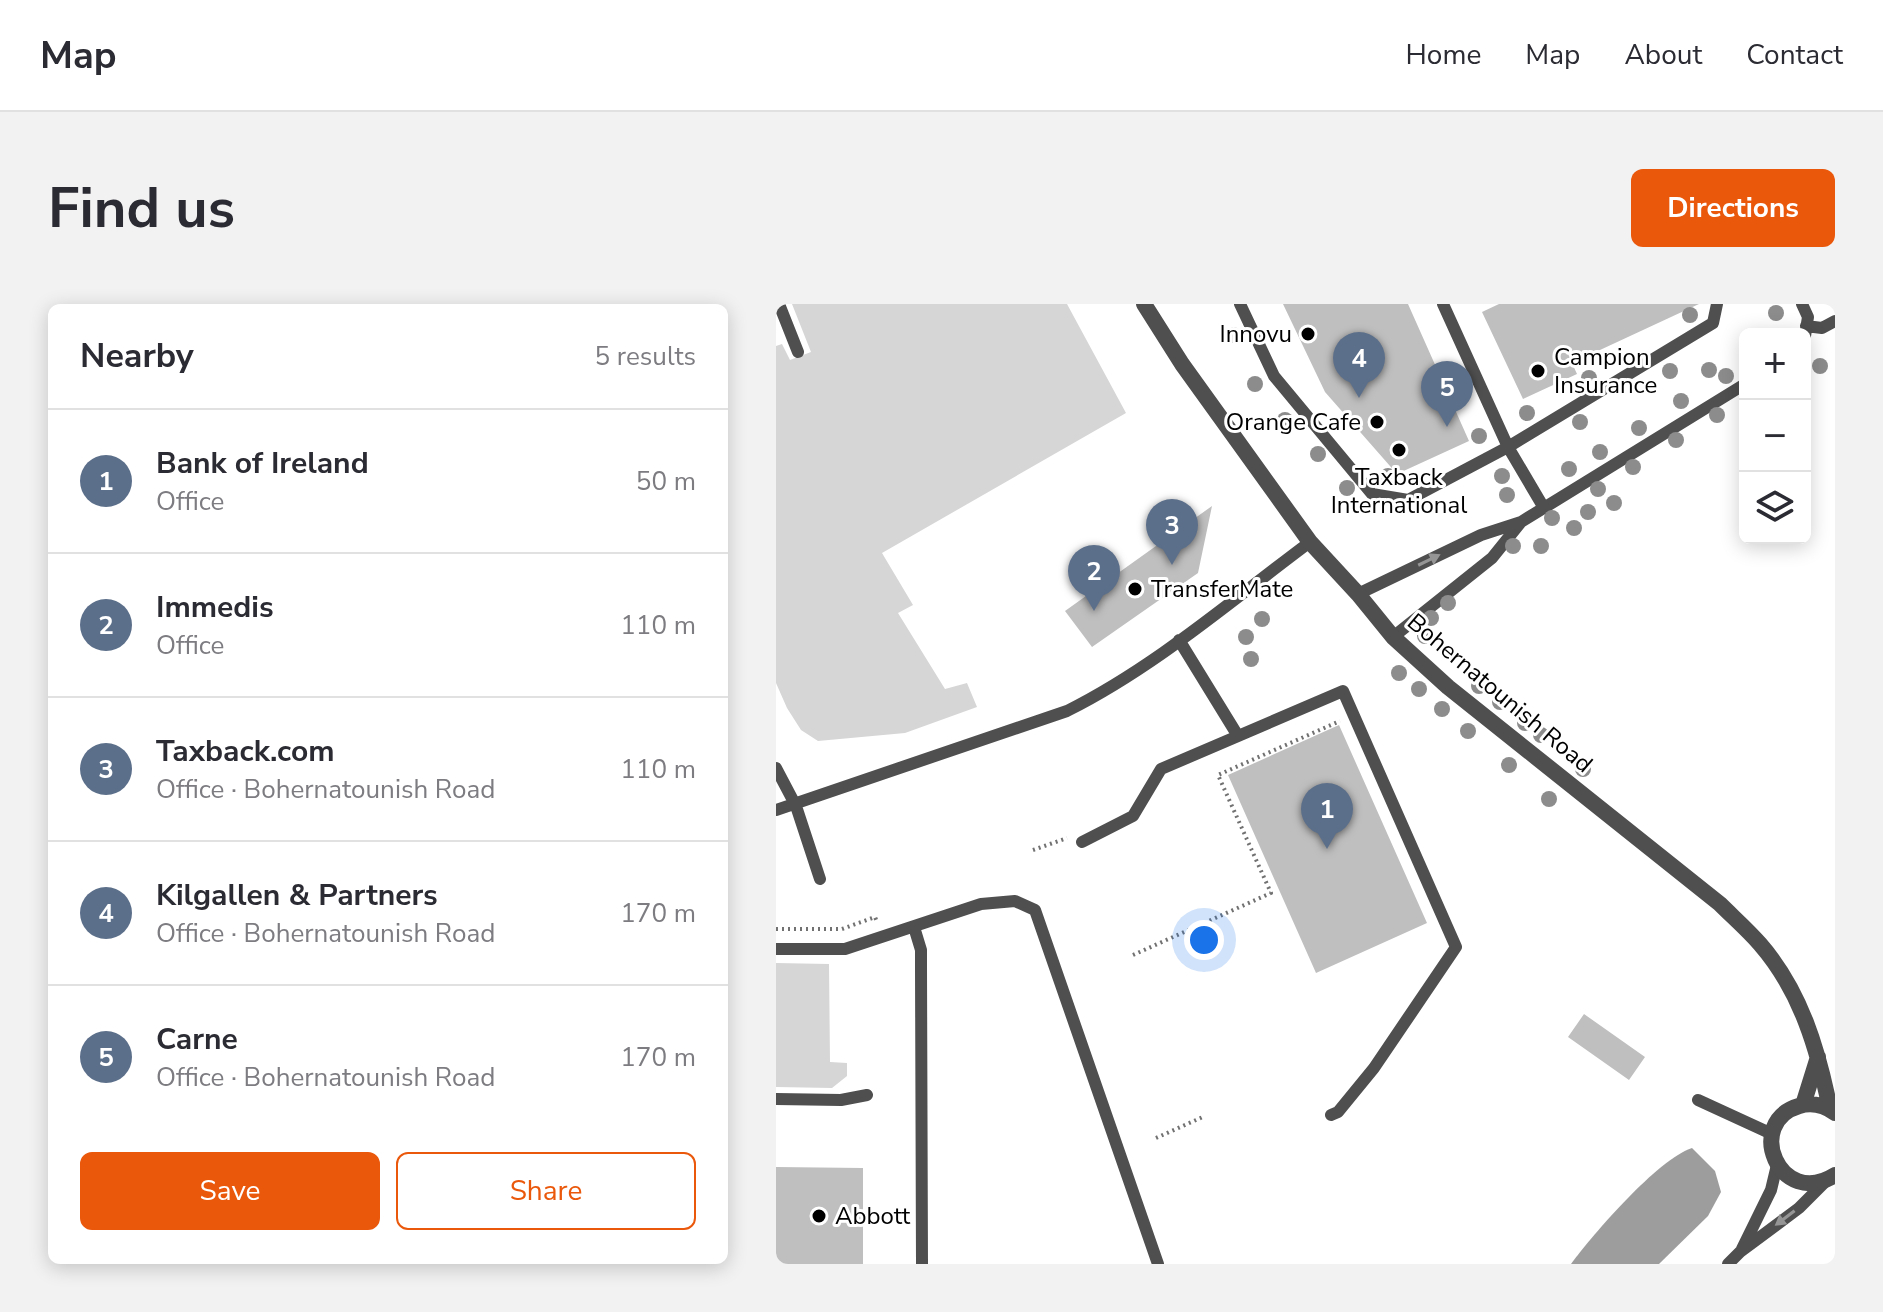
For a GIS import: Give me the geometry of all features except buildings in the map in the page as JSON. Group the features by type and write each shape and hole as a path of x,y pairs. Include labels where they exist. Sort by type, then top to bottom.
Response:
{"street":[{"name":"Bohernatounish Road","path":"1144,304 1182,364 1310,542 1393,637 1448,687 1720,904 1760,944 1788,984 1818,1054 1833,1111"},
{"path":"1818,1054 1803,1105 1783,1115 1772,1134 1773,1156 1777,1165 1794,1180 1816,1183 1831,1178"},
{"name":"Bohernatounish Road","path":"1803,1105 1812,1104 1833,1111"}],"lane":[{"path":"1240,304 1274,376 1372,494 1408,500 1508,447 1713,323 1717,304"},
{"path":"1443,304 1508,447 1544,508"},
{"path":"1802,304 1808,317 1806,328"},
{"path":"779,311 798,352"},
{"path":"1811,330 1835,321"},
{"path":"1358,594 1481,535 1521,522 1739,388"},
{"path":"1393,637 1492,558 1521,522"},
{"path":"776,810 796,806 1067,711 1091,699 1179,640 1310,542"},
{"path":"1179,640 1238,736"},
{"path":"1082,842 1133,816 1161,769 1343,691 1456,947 1374,1068 1338,1112 1331,1115"},
{"path":"776,768 796,806 820,879"},
{"path":"776,949 845,949 981,904 1015,901 1035,910 1158,1264"},
{"path":"914,927 921,959 922,1264"},
{"path":"776,1099 841,1100 867,1095"},
{"path":"1698,1100 1772,1134"},
{"path":"1740,1252 1771,1190 1777,1165"},
{"path":"1728,1264 1799,1208 1831,1178"}],"path":[{"path":"1133,955 1271,893 1218,775 1353,715"},
{"path":"1033,850 1056,842"},
{"path":"776,929 842,929 875,917 877,923"},
{"path":"1156,1138 1205,1116"}],"shaded area":[{"path":"792,304 1067,304 1126,413 882,553 913,605 898,613 945,689 967,683 977,707 905,733 818,741 801,730 776,683 776,346 782,344 790,360 811,352"},
{"path":"776,963 829,964 830,1062 847,1063 847,1076 832,1088 776,1087"},
{"path":"1692,1148 1715,1171 1721,1192 1708,1216 1659,1264 1571,1264 1610,1217 1645,1182 1678,1155"}],"place":[{"name":"Innovu","path":"1308,334"},
{"name":"Campion Insurance","path":"1538,371"},
{"name":"Kilgallen & Partners","path":"1359,398"},
{"name":"Orange Cafe","path":"1377,422"},
{"name":"Carne","path":"1447,427"},
{"name":"Taxback International","path":"1399,450"},
{"name":"Taxback.com","path":"1172,565"},
{"name":"TransferMate","path":"1135,589"},
{"name":"Immedis","path":"1094,611"},
{"name":"Bank of Ireland","path":"1327,849"},
{"name":"Abbott","path":"819,1216"}]}
